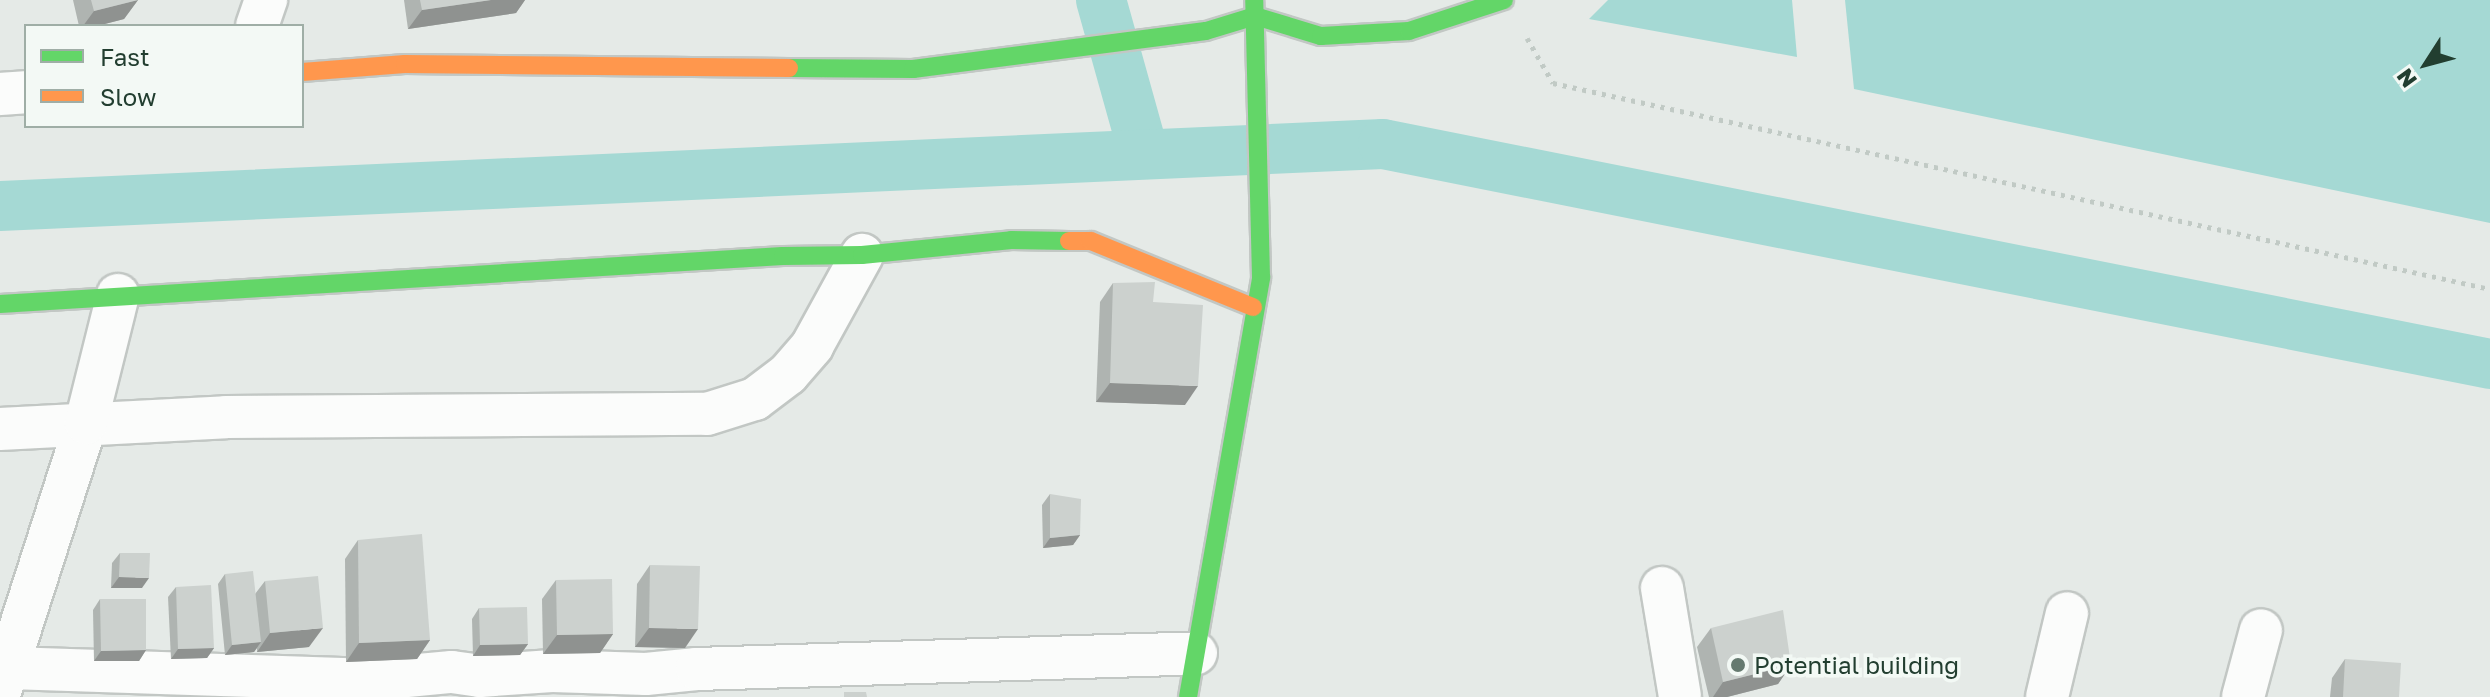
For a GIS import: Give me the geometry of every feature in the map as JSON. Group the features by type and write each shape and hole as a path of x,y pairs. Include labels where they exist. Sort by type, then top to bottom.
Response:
{"street":[{"path":"258,24 266,0"},
{"path":"304,72 405,64 913,69 1206,31 1254,8 1321,36 1409,31 1504,0"},
{"path":"1188,697 1253,307 1261,277 1252,48 1254,8"},
{"path":"0,94 24,92"},
{"path":"0,304 783,256 862,255 1011,240 1091,241 1253,307"},
{"path":"0,429 226,417 707,414 755,399 788,374 812,346 862,255"},
{"path":"118,295 86,423 4,680 365,680 452,672 553,684 697,669 1196,653"},
{"path":"1662,588 1680,697"},
{"path":"2047,697 2067,613"},
{"path":"2243,697 2261,630"}],"path":[{"path":"1521,28 1553,83 2490,289"}],"water":[{"path":"1608,0 1792,0 1797,57 1589,19"},
{"path":"1845,0 2490,0 2490,223 1854,89"}],"building":[{"path":"91,0 138,0 94,11"},
{"path":"420,0 491,0 422,10"},
{"path":"1155,282 1153,302 1203,305 1198,386 1110,383 1113,283"},
{"path":"1050,494 1081,499 1080,535 1050,538"},
{"path":"422,534 430,640 359,643 358,540"},
{"path":"120,553 150,553 149,578 119,577"},
{"path":"650,565 700,566 698,629 649,628"},
{"path":"253,571 261,642 232,645 225,574"},
{"path":"318,576 323,628 270,633 265,581"},
{"path":"612,579 613,634 557,635 556,580"},
{"path":"211,585 214,648 178,649 176,587"},
{"path":"100,599 146,599 146,650 101,651"},
{"path":"527,607 528,644 480,645 479,608"},
{"path":"1783,610 1791,665 1723,682 1711,628"},
{"path":"2345,659 2401,663 2399,697 2343,697"},
{"path":"844,692 866,692 867,697 844,697"}],"waterway":[{"path":"1101,0 1144,154"},
{"path":"0,206 1383,144 2490,364"}],"traffic: fast":[{"path":"1188,697 1261,277 1254,0"},
{"path":"789,68 913,69 1206,31 1255,16 1321,36 1409,31 1504,0"},
{"path":"0,304 783,256 862,255 1011,240 1069,241"}],"traffic: slow":[{"path":"304,72 405,64 789,68"},
{"path":"1069,241 1091,241 1253,307"}],"place":[{"name":"Potential building","path":"1738,665"}]}
